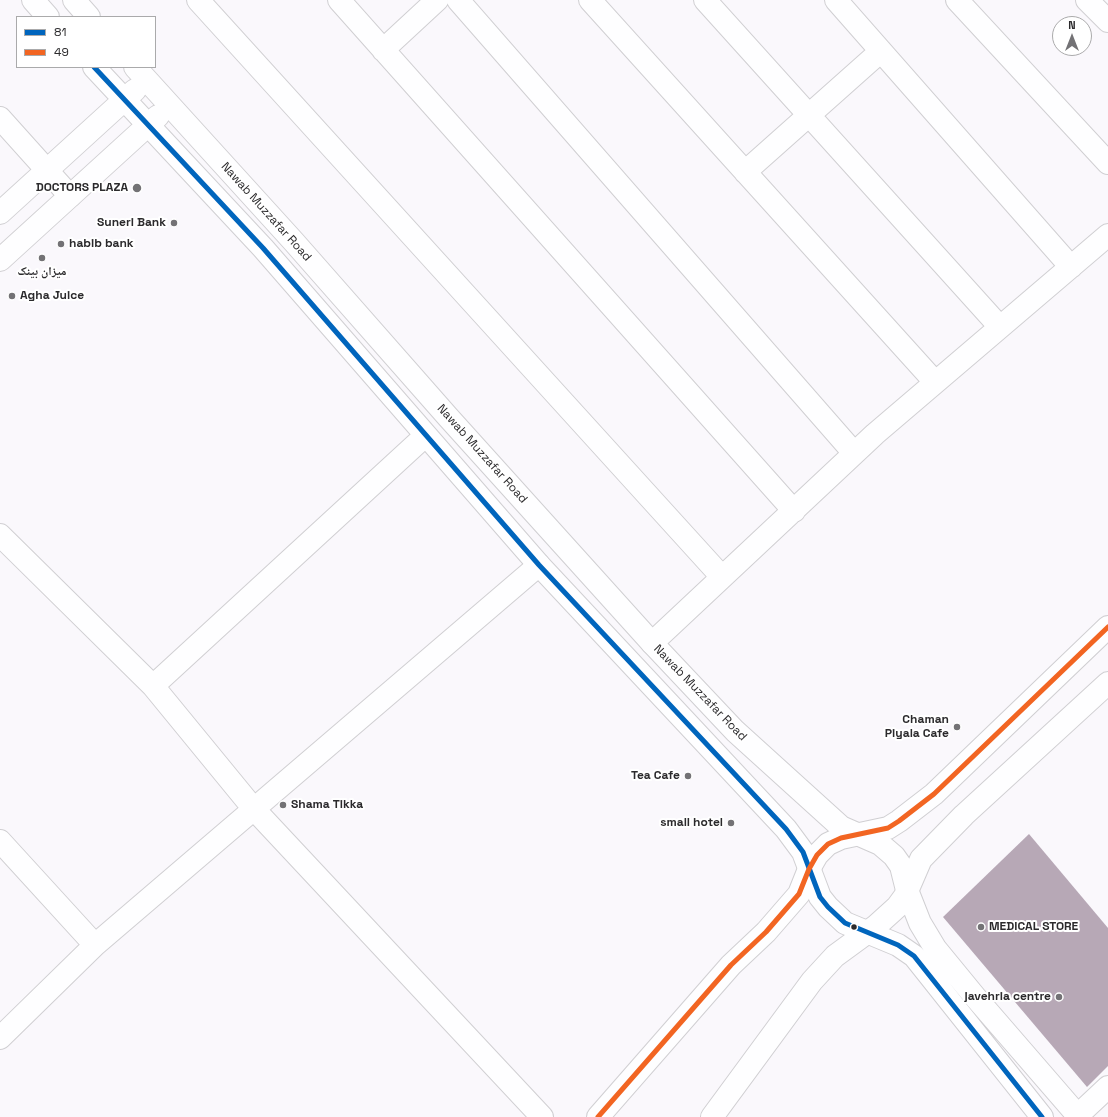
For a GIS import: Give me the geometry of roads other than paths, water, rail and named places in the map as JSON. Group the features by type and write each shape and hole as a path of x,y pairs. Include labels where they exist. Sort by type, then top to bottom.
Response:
{"street":[{"path":"33,0 47,16"},
{"path":"74,0 88,16"},
{"path":"198,0 722,578"},
{"path":"339,0 794,511"},
{"path":"383,50 437,0"},
{"path":"458,0 854,453"},
{"path":"590,0 935,382"},
{"path":"704,0 1000,327"},
{"path":"957,0 1108,163"},
{"path":"1087,0 1108,21"},
{"path":"839,1 1070,267"},
{"path":"745,172 881,51"},
{"path":"95,68 263,248 539,564 786,829 806,861 820,897 828,907 845,923 898,945 914,956 1042,1117"},
{"path":"0,213 124,100 141,73"},
{"name":"Nawab Muzzafar Road","path":"141,73 294,242 448,417 652,644 735,731 850,831"},
{"path":"0,260 170,106"},
{"path":"0,118 70,196"},
{"path":"652,644 854,453 1108,235"},
{"path":"153,686 426,436"},
{"path":"0,535 153,686 253,808 542,1117"},
{"path":"0,1038 95,945 539,564"},
{"path":"598,1117 731,965 766,932 799,894 806,861 817,855 828,844 841,838 850,831 888,828 934,794 1108,627"},
{"path":"712,1117 812,980 834,956 893,911 907,890 921,859 964,815 1108,683"},
{"path":"850,831 880,844 894,856 900,866 907,890 920,923 936,948 1013,1042 1077,1116 1108,1087"},
{"path":"0,841 95,945"}],"place":[{"name":"DOCTORS PLAZA","path":"137,188"},
{"name":"Suneri Bank","path":"174,223"},
{"name":"habib bank","path":"61,244"},
{"name":"میزان بینک","path":"42,258"},
{"name":"Agha Juice","path":"12,296"},
{"name":"Chaman Piyala Cafe","path":"957,727"},
{"name":"Tea Cafe","path":"688,776"},
{"name":"Shama Tikka","path":"283,805"},
{"name":"small hotel","path":"731,823"},
{"name":"MEDICAL STORE","path":"981,927"},
{"name":"javehria centre","path":"1059,997"}]}
